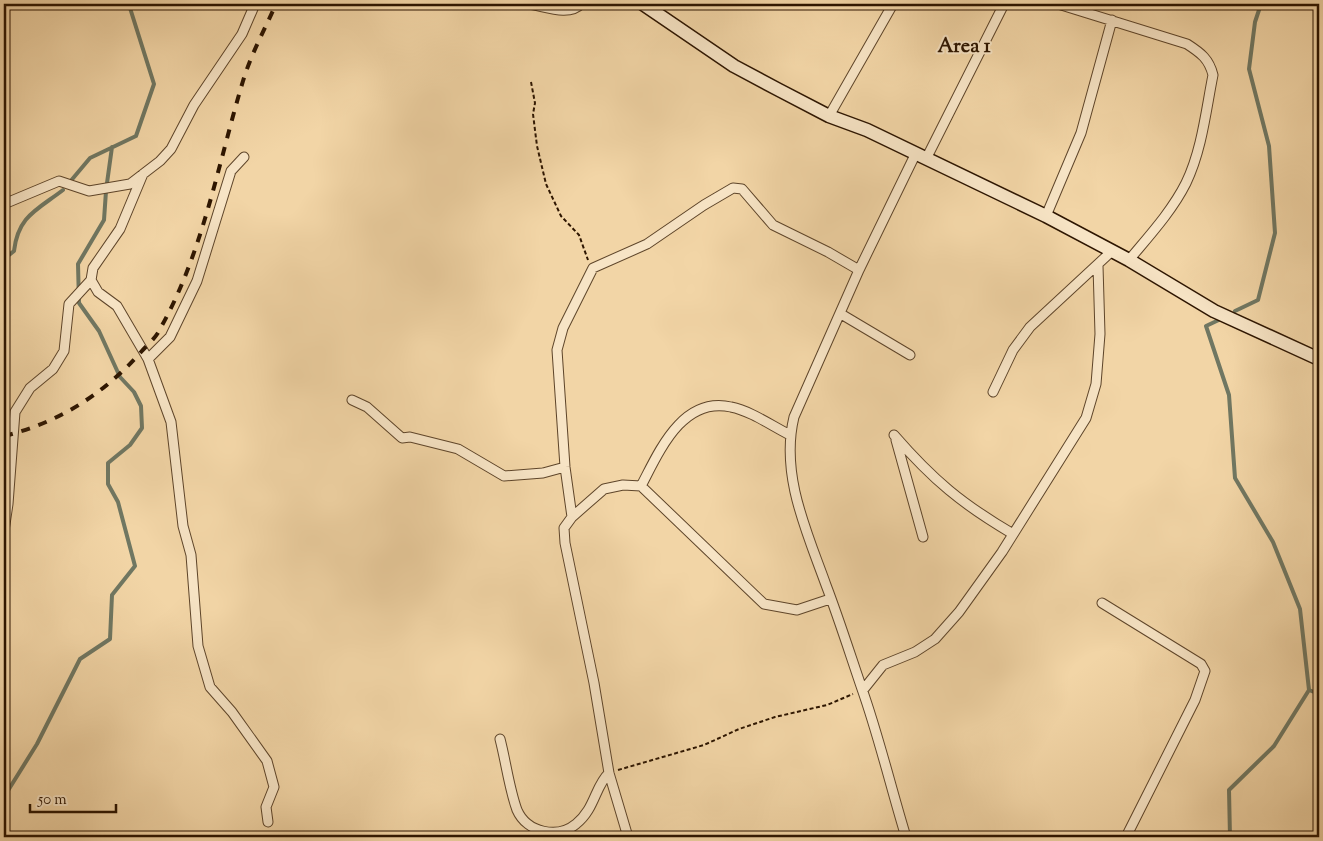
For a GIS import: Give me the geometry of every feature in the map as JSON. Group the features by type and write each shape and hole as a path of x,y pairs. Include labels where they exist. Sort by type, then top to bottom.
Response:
{"main road":[{"path":"645,4 734,66 829,116 866,130 1046,216 1129,260 1214,311 1319,359"}],"street":[{"path":"4,204 59,181 89,190 130,184 143,174 171,148 194,105 242,34 255,4"},
{"path":"529,4 567,11 573,10 581,4"},
{"path":"829,116 893,4"},
{"path":"906,837 863,690 803,520 790,469 790,436 794,417 859,270 1004,4"},
{"path":"1058,4 1187,44 1208,60 1213,75 1195,162 1186,184 1162,219 1129,260"},
{"path":"1046,216 1081,133 1112,20"},
{"path":"148,358 170,337 197,280 231,171 244,157"},
{"path":"4,531 15,412 30,388 53,369 64,351 69,304 91,280 93,268 120,228 143,174"},
{"path":"572,517 565,467 558,375 558,339 593,268 647,244 704,205 733,188 742,189 773,225 828,252 859,270"},
{"path":"993,392 1013,350 1030,327 1112,251"},
{"path":"863,690 883,665 915,652 935,639 958,612 1002,552 1075,437 1093,398 1100,334 1098,266"},
{"path":"91,280 98,292 116,306 148,358 171,422 183,526 191,555 198,646 210,687 232,712 267,761 274,788 266,807 268,822"},
{"path":"841,314 910,356"},
{"path":"352,400 367,407 402,438 410,437 458,449 504,476 543,473 565,467"},
{"path":"641,486 673,430 692,414 705,408 720,405 733,407 790,436"},
{"path":"923,536 894,435 923,469 950,492 971,509 1012,534"},
{"path":"628,837 609,773 594,683 565,543 564,528 572,517 604,489 623,485 641,486 764,604 797,610 830,599"},
{"path":"1102,603 1201,664 1205,671 1195,700 1126,837"},
{"path":"500,738 518,811 534,828 546,833 560,832 576,825 589,810 609,773"}],"path":[{"path":"530,82 535,103 533,114 538,146 546,184 561,216 579,235 584,254 593,268"},
{"path":"609,773 704,746 739,729 775,717 827,705 863,690"}],"waterway":[{"path":"69,183 90,158 136,136 154,84 130,8 132,4"},
{"path":"1235,311 1258,300 1275,233 1269,146 1249,69 1255,22 1261,4"},
{"path":"107,183 112,147"},
{"path":"4,259 14,251 16,239 24,222 37,209 63,190"},
{"path":"4,797 37,744 80,659 110,639 112,595 135,566 118,502 108,484 108,463 130,445 142,428 141,406 134,392 120,377 99,331 79,303 78,264 104,220 106,191"},
{"path":"1223,318 1206,326 1229,395 1235,478 1273,542 1300,609 1309,690 1274,746 1229,790 1230,837"},
{"path":"1309,690 1319,694"}],"railway":[{"path":"4,436 61,415 96,394 127,367 158,332 188,270 199,239 246,71 276,4"}],"district":[{"name":"Area 1","path":"964,47"}]}
